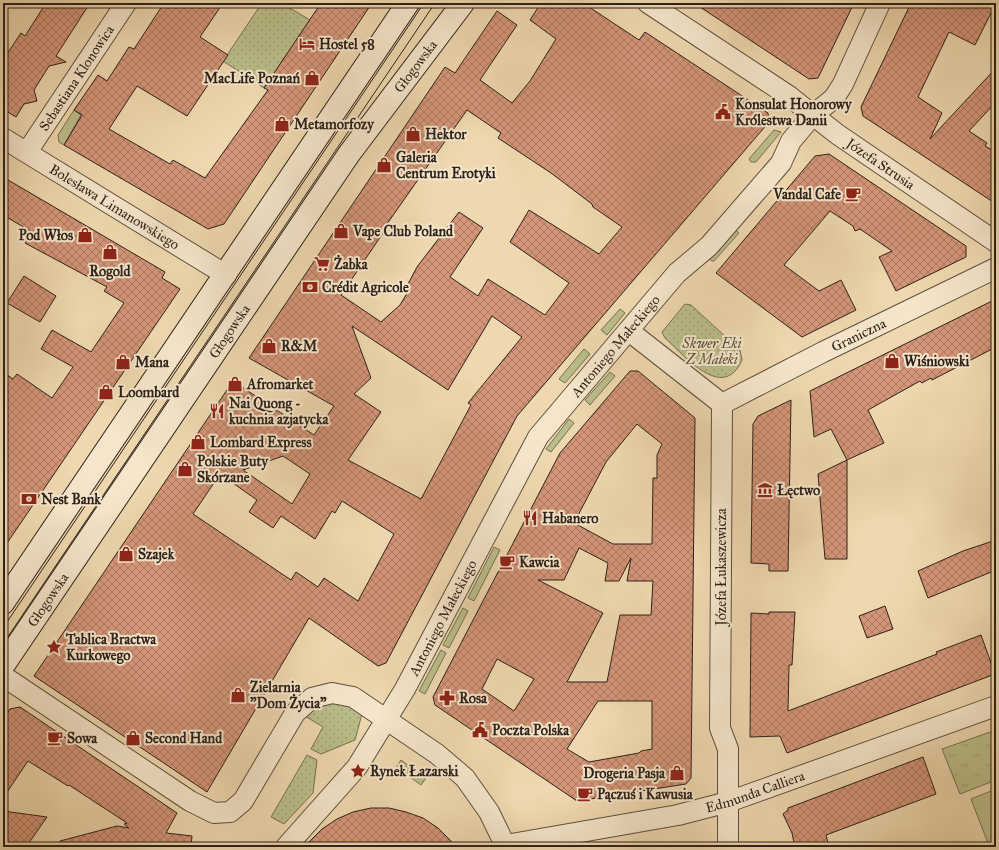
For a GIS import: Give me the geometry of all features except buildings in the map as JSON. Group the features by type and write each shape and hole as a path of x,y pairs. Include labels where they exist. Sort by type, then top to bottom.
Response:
{"street":[{"name":"Sebastiana Klonowica","path":"27,152 126,3"},
{"path":"3,603 226,275 408,3"},
{"name":"Głogowska","path":"3,666 349,154 463,3"},
{"name":"Józefa Strusia","path":"648,3 789,96 812,116 996,242"},
{"name":"Antoniego Małeckiego","path":"387,718 405,690 538,436 678,273 709,246 781,163 791,140 812,116 834,98 843,84 880,3"},
{"name":"Bolesława Limanowskiego","path":"3,138 226,275"},
{"name":"Graniczna","path":"722,404 823,352 996,268"},
{"path":"629,331 722,404"},
{"name":"Józefa Łukaszewicza","path":"722,404 720,728 728,749 728,847"},
{"path":"3,676 190,801 214,813 230,812 243,801 295,713 312,698 332,693 352,697 387,718 437,754 465,778 489,812 506,846"},
{"name":"Edmunda Calliera","path":"506,846 678,815 728,802 996,706"},
{"path":"286,847 356,767 387,718"}],"green space":[{"path":"262,3 281,3 310,20 264,88 223,61"},
{"path":"74,110 81,115 64,145 59,142 58,135"},
{"path":"774,130 781,132 756,162 751,162 749,159"},
{"path":"733,228 739,233 714,261 712,261 708,258"},
{"name":"Skwer Eki Z Małeki","path":"685,304 691,305 740,350 742,360 734,372 725,377 714,376 704,372 682,355 665,338 662,332"},
{"path":"620,309 625,313 607,335 601,330"},
{"path":"584,349 590,354 565,383 559,379"},
{"path":"610,372 615,376 590,405 585,400"},
{"path":"569,419 574,423 551,452 546,449"},
{"path":"494,547 500,550 474,601 468,598"},
{"path":"463,608 468,611 449,648 443,645"},
{"path":"441,650 446,653 425,694 419,691"},
{"path":"333,702 349,706 362,714 355,740 321,754 311,749 323,727 305,716 318,706"},
{"path":"996,730 996,780 960,794 942,749"},
{"path":"307,755 317,760 313,793 284,824 271,817"},
{"path":"401,760 426,778 421,785 406,774 408,771 404,768 402,771 396,768"},
{"path":"996,789 996,844 989,846 971,799"}],"tram line":[{"path":"3,628 424,3"},
{"path":"3,644 435,3"}],"place":[{"name":"Hostel 58","path":"307,44"},
{"name":"MacLife Poznań","path":"312,78"},
{"name":"Konsulat Honorowy Królestwa Danii","path":"723,112"},
{"name":"Metamorfozy","path":"282,124"},
{"name":"Hektor","path":"413,134"},
{"name":"Galeria Centrum Erotyki","path":"384,165"},
{"name":"Vandal Cafe","path":"853,194"},
{"name":"Vape Club Poland","path":"341,231"},
{"name":"Pod Włos","path":"85,235"},
{"name":"Rogold","path":"110,252"},
{"name":"Żabka","path":"322,264"},
{"name":"Crédit Agricole","path":"310,287"},
{"name":"R&M","path":"269,346"},
{"name":"Wiśniowski","path":"892,361"},
{"name":"Mana","path":"123,362"},
{"name":"Afromarket","path":"235,384"},
{"name":"Loombard","path":"106,392"},
{"name":"Nai Quong - kuchnia azjatycka","path":"217,411"},
{"name":"Lombard Express","path":"198,442"},
{"name":"Polskie Buty Skórzane","path":"185,469"},
{"name":"Łęctwo","path":"765,490"},
{"name":"Nest Bank","path":"29,499"},
{"name":"Habanero","path":"530,518"},
{"name":"Szajek","path":"126,554"},
{"name":"Kawcia","path":"507,562"},
{"name":"Tablica Bractwa Kurkowego","path":"54,647"},
{"name":"Zielarnia \"Dom Życia\"","path":"238,695"},
{"name":"Rosa","path":"447,698"},
{"name":"Poczta Polska","path":"480,730"},
{"name":"Sowa","path":"55,738"},
{"name":"Second Hand","path":"133,738"},
{"name":"Rynek Łazarski","path":"358,771"},
{"name":"Drogeria Pasja","path":"677,773"},
{"name":"Pączuś i Kawusia","path":"585,794"}]}
